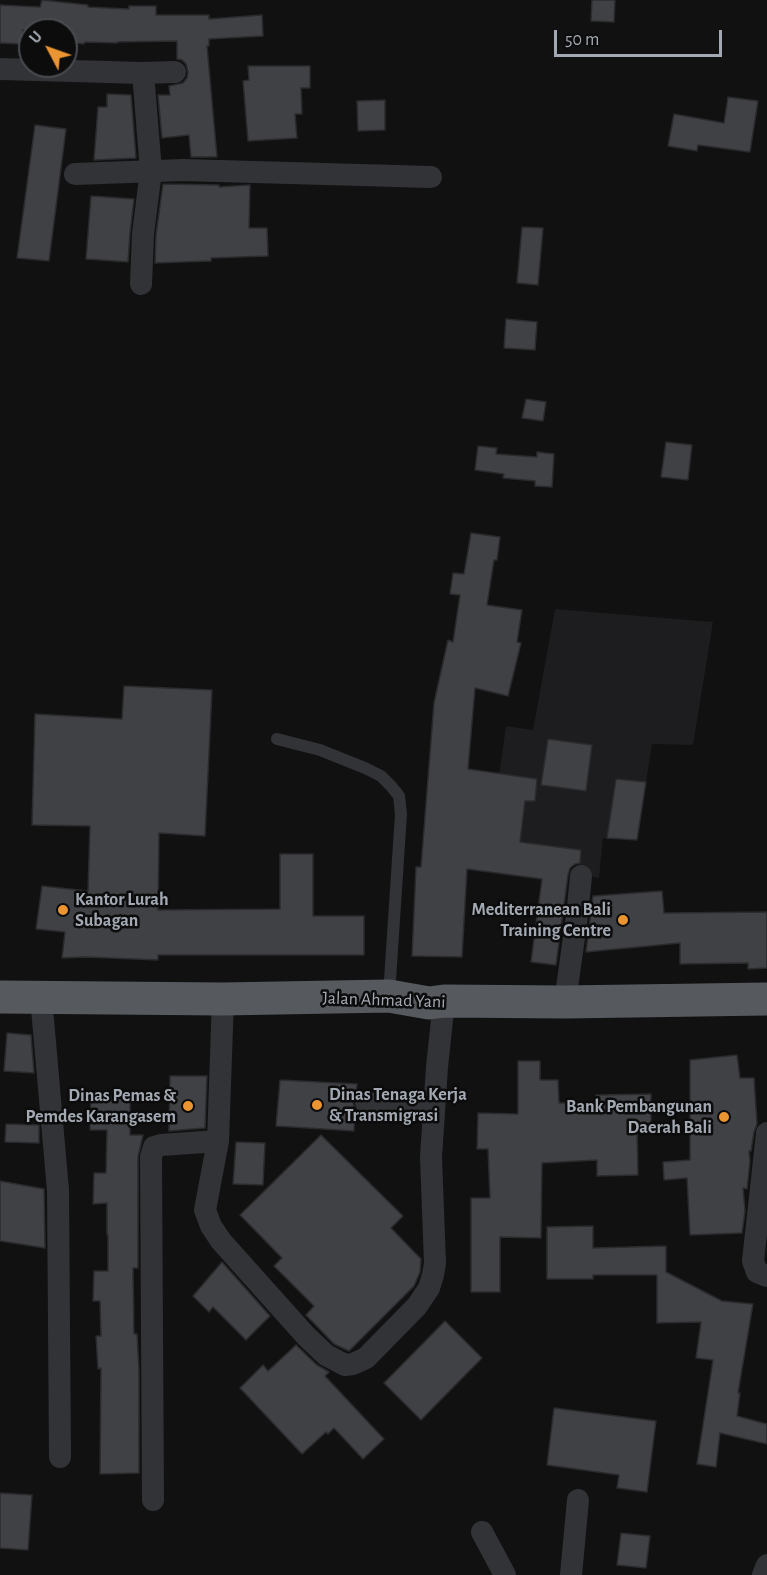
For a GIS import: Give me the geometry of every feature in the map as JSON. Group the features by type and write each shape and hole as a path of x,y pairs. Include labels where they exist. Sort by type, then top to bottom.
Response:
{"highway":[{"name":"Jalan Ahmad Yani","path":"0,997 223,999 388,996 429,1003 444,1001 767,999"}],"street":[{"path":"0,69 175,72"},
{"path":"141,284 143,234 151,171 143,73"},
{"path":"75,174 183,170 431,177"},
{"path":"565,1002 581,876"},
{"path":"41,997 57,1190 60,1457"},
{"path":"223,999 218,1141 206,1210 211,1226 221,1241 306,1336 332,1359 345,1365 366,1358 417,1306 429,1288 433,1275 435,1263 431,1157 444,1001"},
{"path":"366,1103 434,1104"},
{"path":"762,1274 753,1261 767,1133"},
{"path":"153,1500 152,1157 154,1147 161,1144 218,1141"},
{"path":"571,1575 578,1500"},
{"path":"482,1532 504,1575"},
{"path":"763,1575 767,1565"}],"lane":[{"path":"277,739 320,750 365,768 381,776 399,796 400,824 388,996"}],"shaded area":[{"path":"555,609 713,622 693,745 652,744 637,840 603,838 599,878 578,874 581,850 490,838 506,726 533,730"}],"building":[{"path":"42,0 88,5 88,7 129,9 129,6 156,6 156,15 209,15 209,19 262,15 263,36 209,39 209,46 207,46 217,157 191,157 189,135 162,138 158,95 170,95 169,86 183,83 188,72 186,64 177,59 177,41 78,43 78,18 18,18 18,44 0,43 0,5 40,7"},
{"path":"592,0 615,0 614,22 591,21"},
{"path":"248,66 310,66 310,88 301,88 302,114 295,114 297,138 248,141 243,81 249,80"},
{"path":"107,94 131,95 136,158 94,160 98,107 107,107"},
{"path":"728,97 758,101 750,152 698,145 697,151 668,146 674,114 724,123"},
{"path":"385,100 385,130 358,131 357,101"},
{"path":"35,125 66,129 49,261 17,258"},
{"path":"163,184 219,185 219,187 250,185 249,228 267,228 268,256 155,263 156,235"},
{"path":"91,196 134,199 128,262 86,259"},
{"path":"522,227 543,228 538,285 517,283"},
{"path":"506,319 537,322 535,350 504,348"},
{"path":"526,399 546,402 543,421 522,418"},
{"path":"666,442 692,445 688,480 661,477"},
{"path":"478,446 497,448 496,454 537,457 537,452 554,454 552,487 535,486 535,481 503,478 504,474 475,470"},
{"path":"471,533 500,537 487,605 522,610 517,642 521,643 508,696 475,688 468,769 537,779 535,801 525,801 520,842 581,850 580,863 570,868 568,875 556,965 531,962 542,879 467,869 462,957 412,956 416,867 421,867 434,703 448,640 453,642 460,595 450,594 453,573 464,574"},
{"path":"124,686 212,690 205,836 159,833 158,910 280,909 280,854 313,854 313,916 364,916 364,955 158,955 158,960 62,958 65,932 36,929 42,886 88,891 90,826 32,825 35,714 122,719"},
{"path":"548,739 592,745 586,791 541,785"},
{"path":"616,779 646,782 637,840 607,838"},
{"path":"662,891 664,913 767,912 767,968 748,969 748,963 680,964 680,943 586,952 593,896"},
{"path":"7,1033 31,1035 34,1073 4,1071"},
{"name":"Bank Pembangunan Daerah Bali","path":"737,1055 740,1078 754,1078 757,1124 751,1151 749,1151 747,1189 743,1188 745,1211 742,1233 690,1235 687,1178 664,1180 663,1162 690,1160 690,1060"},
{"path":"518,1061 540,1061 540,1080 558,1080 559,1103 596,1103 596,1095 651,1094 651,1127 637,1128 638,1175 597,1176 597,1160 542,1163 541,1238 500,1237 500,1292 471,1292 471,1198 490,1198 488,1149 477,1149 478,1113 518,1114"},
{"name":"Dinas Pemas & Pemdes Karangasem","path":"170,1076 207,1076 205,1128 169,1131"},
{"name":"Dinas Tenaga Kerja & Transmigrasi","path":"280,1080 357,1084 353,1102 354,1131 276,1126"},
{"path":"91,1096 130,1096 130,1135 143,1135 138,1157 138,1268 133,1268 134,1334 137,1334 139,1370 139,1473 100,1474 101,1368 98,1369 96,1336 101,1336 100,1301 93,1301 94,1271 108,1271 108,1235 107,1203 93,1204 94,1173 106,1173 107,1130 90,1130"},
{"path":"6,1124 39,1125 39,1143 5,1142"},
{"path":"321,1135 403,1216 391,1228 421,1259 420,1272 414,1286 349,1351 334,1344 306,1315 314,1306 274,1266 282,1258 240,1215"},
{"path":"236,1142 265,1143 263,1185 233,1184"},
{"path":"0,1181 44,1189 45,1248 0,1241"},
{"path":"593,1226 593,1248 666,1246 666,1272 722,1301 753,1304 738,1393 740,1393 737,1416 767,1424 767,1444 720,1433 716,1467 697,1464 713,1360 696,1358 701,1322 657,1323 657,1275 593,1275 593,1279 547,1279 547,1227"},
{"path":"222,1262 270,1316 246,1340 213,1307 209,1312 193,1296"},
{"path":"445,1321 482,1358 421,1420 384,1383"},
{"path":"296,1345 317,1365 329,1372 325,1376 384,1439 363,1459 334,1428 328,1434 326,1432 302,1454 240,1388 263,1365 268,1371"},
{"path":"554,1408 656,1421 647,1492 617,1488 619,1475 547,1465"},
{"path":"0,1493 32,1495 28,1550 0,1548"},
{"path":"621,1533 650,1536 646,1568 617,1565"}],"place":[{"name":"Kantor Lurah Subagan","path":"63,910"},
{"name":"Mediterranean Bali Training Centre","path":"623,920"},
{"name":"Dinas Tenaga Kerja & Transmigrasi","path":"317,1105"},
{"name":"Dinas Pemas & Pemdes Karangasem","path":"188,1106"},
{"name":"Bank Pembangunan Daerah Bali","path":"724,1117"}]}
